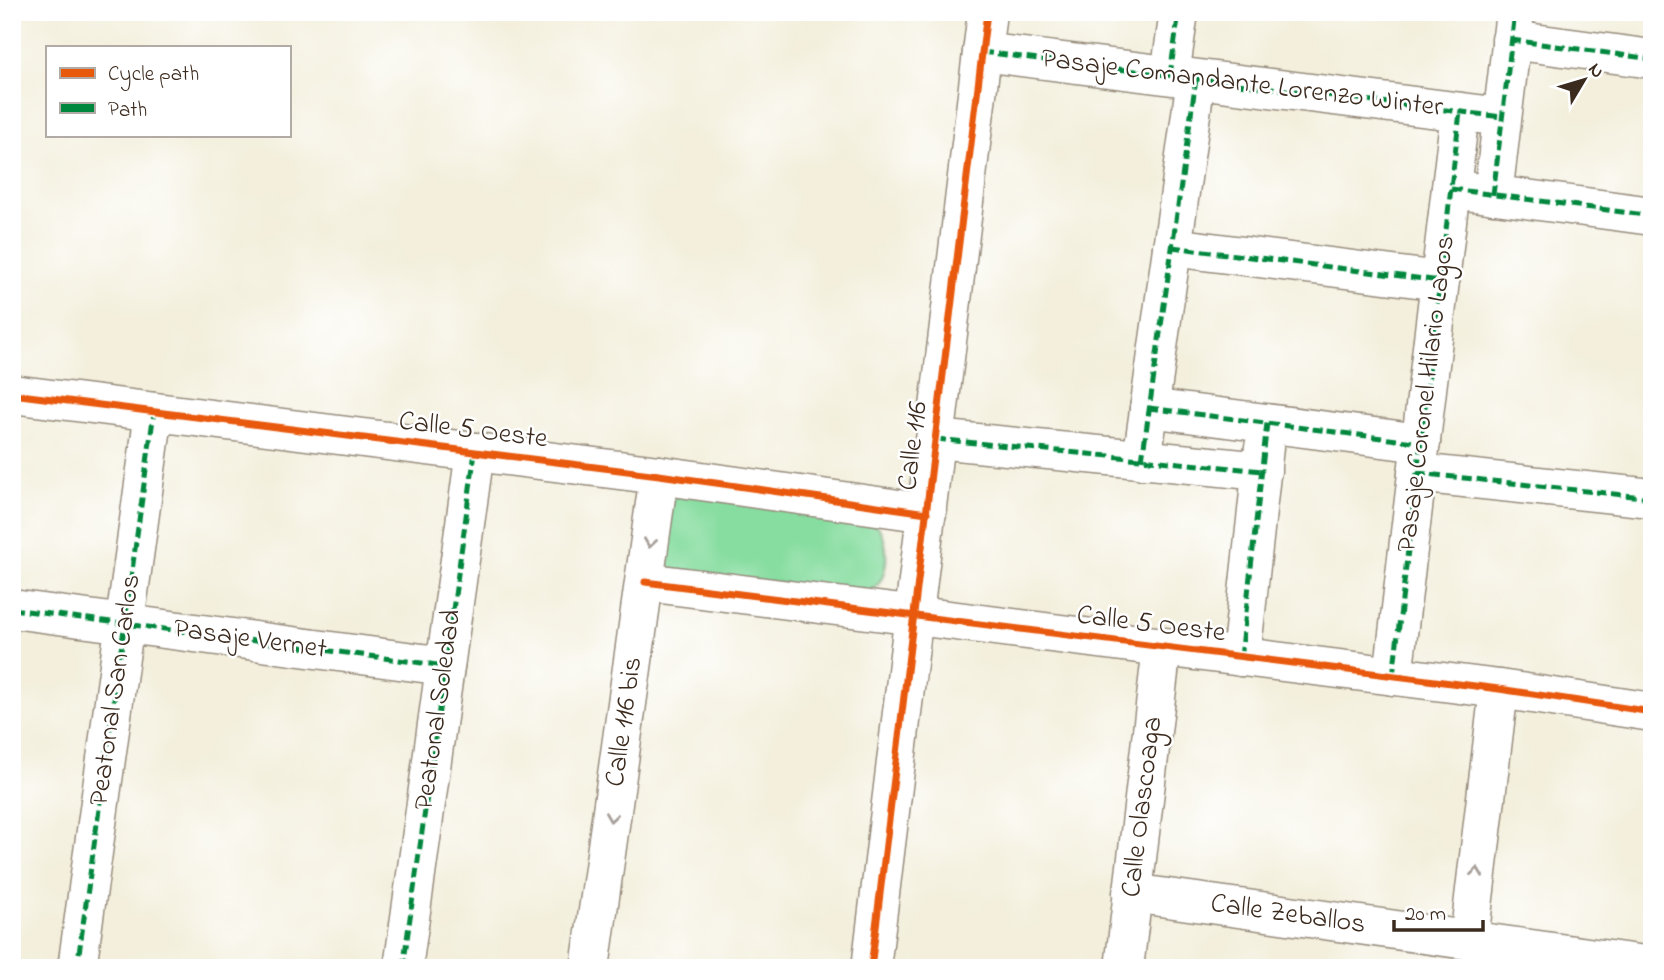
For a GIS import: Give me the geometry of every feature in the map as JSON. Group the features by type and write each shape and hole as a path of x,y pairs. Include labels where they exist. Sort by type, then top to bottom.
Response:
{"street":[{"name":"Calle 116","path":"871,968 987,12"},
{"path":"1142,460 1172,247 1183,77 1179,12"},
{"path":"1493,195 1513,26 1652,59"},
{"name":"Pasaje Comandante Lorenzo Winter","path":"982,52 1502,117"},
{"name":"Pasaje Coronel Hilario Lagos","path":"1393,676 1460,112"},
{"path":"1451,189 1652,216"},
{"path":"1172,247 1440,281"},
{"name":"Calle 5 Oeste","path":"12,394 659,475 927,513"},
{"path":"1149,408 1267,423 1419,458 1652,498"},
{"name":"Peatonal San Carlos","path":"77,968 154,412"},
{"path":"1241,657 1267,423"},
{"path":"936,439 1262,471"},
{"name":"Peatonal Soledad","path":"403,968 475,452"},
{"name":"Calle 116 bis","path":"590,968 659,475"},
{"name":"Calle 5 Oeste","path":"645,582 915,618 1499,689 1652,712"},
{"name":"Pasaje Vernet","path":"12,609 445,666"},
{"name":"Calle Olascoaga","path":"1124,968 1161,647"},
{"path":"1469,940 1499,689"},
{"name":"Calle Zeballos","path":"1132,892 1652,966"}],"green space":[{"path":"678,491 877,525 885,542 886,552 881,580 868,594 669,570 665,564 671,504"}],"marked path":[{"path":"1170,75 1179,12"},
{"path":"1493,195 1515,12"},
{"path":"1511,40 1652,59"},
{"path":"982,52 1502,117"},
{"path":"1142,460 1196,79"},
{"path":"1393,676 1460,112"},
{"path":"1451,189 1652,216"},
{"path":"1172,247 1440,281"},
{"path":"1149,408 1421,443"},
{"path":"77,968 154,412"},
{"path":"1241,657 1267,423"},
{"path":"936,439 1262,471"},
{"path":"403,968 475,452"},
{"path":"1417,473 1652,498"},
{"path":"12,609 445,666"}],"cycle path":[{"path":"871,968 987,12"},
{"path":"12,394 659,475 927,513"},
{"path":"645,582 1499,689 1652,712"}]}
